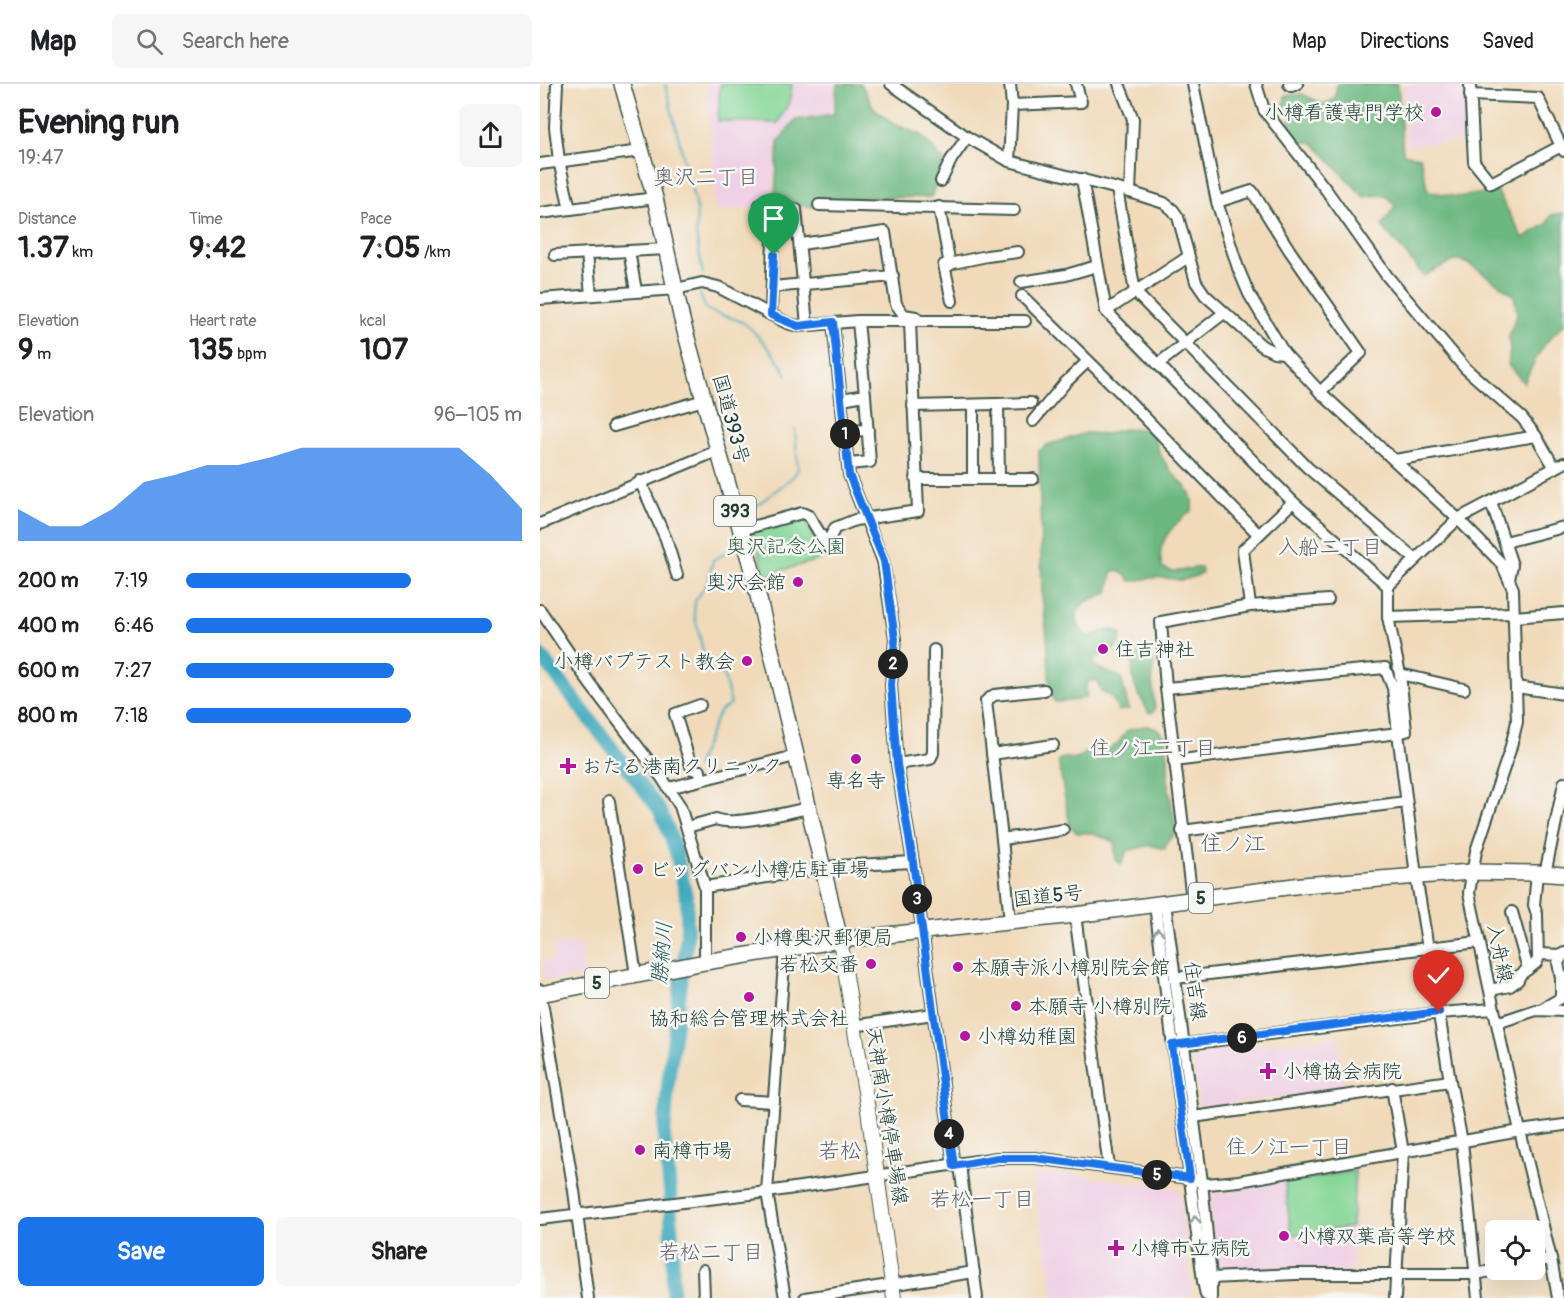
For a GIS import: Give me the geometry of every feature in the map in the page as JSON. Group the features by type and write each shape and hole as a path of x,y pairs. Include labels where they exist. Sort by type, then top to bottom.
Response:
{"highway":[{"name":"国道393号","path":"622,84 655,198 682,320 741,530 784,700 795,756 840,940"},
{"name":"国道5号","path":"540,992 840,940 1075,915 1302,885 1471,872 1564,875"}],"main road":[{"name":"天神南小樽停車場線","path":"840,940 893,1291"}],"street":[{"path":"557,84 555,127 559,161 570,209"},
{"path":"891,84 967,137 1009,161 1164,203 1178,217 1196,282 1204,295 1262,346 1274,352 1284,353"},
{"path":"1009,161 1012,105 1010,84"},
{"path":"1012,105 1081,102 1076,84"},
{"path":"1119,84 1133,119 1130,192"},
{"path":"1193,84 1217,202 1238,268 1249,294 1284,353 1320,392 1458,519 1502,564 1509,579"},
{"path":"1174,761 1398,734 1406,731 1400,674 1388,617 1388,586 1458,519 1559,466 1522,418 1465,368 1386,276 1327,191 1264,110 1256,84"},
{"path":"1289,84 1291,86 1297,84"},
{"path":"1470,90 1538,98 1563,148 1491,183 1474,162 1470,90"},
{"path":"941,181 951,160 967,137"},
{"path":"540,164 641,151"},
{"path":"1082,179 1106,310 1293,502 1388,586"},
{"path":"1117,189 1135,292 1308,468 1415,559"},
{"path":"1217,202 1252,191 1361,353 1320,392"},
{"path":"540,213 655,198"},
{"path":"760,205 770,215 773,237 771,315"},
{"path":"819,205 1014,210"},
{"path":"939,207 950,265"},
{"path":"796,209 807,325"},
{"path":"801,244 885,232 896,304 899,310 904,315 928,318 932,322"},
{"path":"555,255 666,249"},
{"path":"629,251 636,291"},
{"path":"952,301 944,265 1018,252"},
{"path":"587,253 591,295"},
{"path":"1106,310 1188,257"},
{"path":"1021,282 1097,266"},
{"path":"772,287 893,276"},
{"path":"540,299 676,289 702,283 718,287 771,315 798,326 858,321 1025,321"},
{"path":"1022,296 1258,534"},
{"path":"1158,364 1224,313"},
{"path":"848,464 870,462 858,321"},
{"path":"833,322 849,475 884,561 895,639 891,685 897,764 977,1298"},
{"path":"741,530 802,513 809,516 828,547 835,528 855,520 918,511 910,322"},
{"path":"1033,421 1065,383 1088,361"},
{"path":"842,399 865,395"},
{"path":"614,426 704,400"},
{"path":"913,406 1031,403"},
{"path":"998,405 999,478"},
{"path":"973,406 973,479"},
{"path":"845,431 868,430"},
{"path":"1395,460 1536,436"},
{"path":"540,524 717,451"},
{"path":"916,479 1033,479"},
{"path":"640,481 666,539 677,575"},
{"path":"1250,606 1243,550 1293,502"},
{"path":"1491,502 1512,565 1509,579"},
{"path":"1505,542 1564,527"},
{"name":"入舟線","path":"1509,579 1513,590 1517,722 1471,872 1469,893 1558,1298"},
{"path":"1192,899 1174,761 1161,622 1250,606 1328,600"},
{"path":"540,610 590,684 669,788 680,806 705,887 705,962"},
{"path":"1388,617 1564,613"},
{"path":"897,764 930,759 933,753 934,650"},
{"path":"1166,688 1385,668 1393,688 1416,876 1462,1142 1478,1298"},
{"path":"1400,674 1464,689"},
{"path":"1516,687 1564,694"},
{"path":"1010,922 986,701 994,695 1044,690"},
{"path":"699,705 675,714 692,769 700,771 701,779"},
{"path":"992,754 1053,746"},
{"path":"669,788 795,756"},
{"path":"1490,990 1509,986 1536,963 1539,954 1534,905 1564,783"},
{"path":"609,801 636,975"},
{"path":"1182,831 1406,802"},
{"path":"687,827 716,819 723,823 808,808"},
{"path":"1002,839 1063,830"},
{"path":"705,887 822,868 913,862"},
{"name":"住吉線","path":"1160,904 1175,978 1202,1182 1211,1278 1209,1298"},
{"name":"住吉線","path":"1160,904 1172,1045 1203,1281 1209,1298"},
{"path":"1512,912 1528,969"},
{"path":"1075,915 1109,1167"},
{"path":"1516,930 1537,927"},
{"path":"1175,978 1479,942"},
{"path":"785,950 767,1191 785,1298"},
{"path":"1497,1023 1541,1009 1561,998 1563,977 1558,963 1563,954 1539,954"},
{"path":"540,992 578,1214 588,1298"},
{"path":"1172,1045 1439,1012 1494,1009"},
{"path":"1541,1009 1564,1011"},
{"path":"854,1026 933,1014"},
{"path":"1193,1117 1450,1081"},
{"path":"1392,1089 1403,1152 1395,1298"},
{"path":"740,1100 774,1102"},
{"path":"540,1219 767,1191 997,1158 1035,1158 1190,1178 1202,1182 1239,1182 1564,1125"},
{"path":"1545,1260 1551,1259"},
{"path":"703,1270 704,1298"},
{"path":"805,1298 893,1291 974,1272"},
{"path":"1211,1278 1296,1274 1485,1272"}],"shaded area":[{"path":"707,84 835,84 832,113 796,118 777,141 772,206 716,211"},
{"name":"小樽看護専門学校","path":"1404,84 1467,84 1468,139 1407,146"},
{"path":"579,942 584,975 546,981 543,961 555,959 553,947"},
{"name":"小樽協会病院","path":"1338,1037 1344,1089 1200,1107 1192,1053"},
{"name":"小樽双葉高等学校","path":"1357,1168 1352,1272 1218,1274 1209,1200 1214,1194"},
{"name":"小樽市立病院","path":"1067,1174 1179,1189 1192,1296 1055,1298 1032,1175"}],"green space":[{"path":"720,84 792,84 790,100 778,123 718,121"},
{"path":"837,84 861,84 874,108 894,124 921,135 944,161 931,197 815,199 813,207 775,201 778,142 795,120 834,114"},
{"path":"1337,84 1398,84 1403,154 1420,157 1428,191 1458,197 1497,191 1523,238 1547,224 1551,215 1564,213 1564,325 1540,351 1524,383 1508,365 1509,335 1517,314 1514,295 1463,261 1450,262 1424,276 1382,226 1395,206 1388,197 1377,195 1364,197 1313,143 1300,141 1289,129 1291,117 1284,105 1285,96 1302,94 1323,104 1335,99"},
{"path":"1124,429 1153,431 1162,457 1175,477 1187,488 1191,497 1192,511 1172,528 1163,543 1161,559 1163,568 1175,572 1201,568 1202,573 1180,580 1158,577 1130,581 1127,576 1116,570 1112,573 1108,593 1081,606 1077,615 1078,625 1089,637 1109,630 1121,633 1117,646 1095,658 1093,665 1121,678 1129,709 1118,711 1112,699 1101,691 1097,680 1089,681 1085,689 1087,696 1078,700 1055,702 1050,692 1042,596 1039,451 1047,445 1086,433 1105,434"},
{"name":"奥沢記念公園","path":"800,518 807,522 822,559 765,575 753,531"},
{"path":"1141,652 1150,655 1154,661 1152,681 1155,709 1149,713 1135,686 1133,674 1133,657"},
{"path":"1144,726 1155,727 1165,736 1168,781 1176,832 1165,845 1165,849 1150,845 1127,851 1121,865 1116,860 1114,841 1090,833 1077,833 1070,826 1058,760 1077,759 1090,750 1107,750 1120,741 1126,731"},
{"path":"1355,1171 1352,1227 1291,1235 1285,1183"}],"waterway":[{"path":"665,84 686,168"},
{"path":"690,183 697,210 696,235 703,274"},
{"path":"700,294 706,309 742,322 754,332 787,375"},
{"path":"749,512 794,476 798,469 795,429"},
{"path":"696,767 719,712 731,704 722,670 705,659 694,613 695,601 708,582 713,560 729,551"},
{"name":"勝納川","path":"540,655 659,809 677,855 687,900 687,937 668,1084 664,1137 670,1190 672,1298"}],"place":[{"name":"小樽看護専門学校","path":"1436,112"},
{"name":"奥沢会館","path":"798,582"},
{"name":"住吉神社","path":"1103,649"},
{"name":"小樽バプテスト教会","path":"747,661"},
{"name":"専名寺","path":"856,759"},
{"name":"おたる港南クリニック","path":"568,766"},
{"name":"ビッグバン小樽店駐車場","path":"638,869"},
{"name":"小樽奥沢郵便局","path":"741,937"},
{"name":"若松交番","path":"871,964"},
{"name":"本願寺派小樽別院会館","path":"958,967"},
{"name":"協和総合管理株式会社","path":"749,997"},
{"name":"本願寺 小樽別院","path":"1016,1006"},
{"name":"小樽幼稚園","path":"965,1036"},
{"name":"小樽協会病院","path":"1268,1071"},
{"name":"南樽市場","path":"640,1150"},
{"name":"小樽双葉高等学校","path":"1284,1236"},
{"name":"小樽市立病院","path":"1116,1248"}],"district":[{"name":"奥沢二丁目","path":"706,177"},
{"name":"入船二丁目","path":"1330,547"},
{"name":"住ノ江二丁目","path":"1153,748"},
{"name":"住ノ江","path":"1233,844"},
{"name":"住ノ江一丁目","path":"1289,1147"},
{"name":"若松","path":"840,1151"},
{"name":"若松一丁目","path":"982,1199"},
{"name":"若松二丁目","path":"711,1252"}],"route":[{"path":"774,255 771,315 798,326 833,322 849,475 884,561 895,639 891,685 897,764 913,862 954,1166 997,1158 1035,1158 1190,1178 1172,1045 1439,1012"}]}
